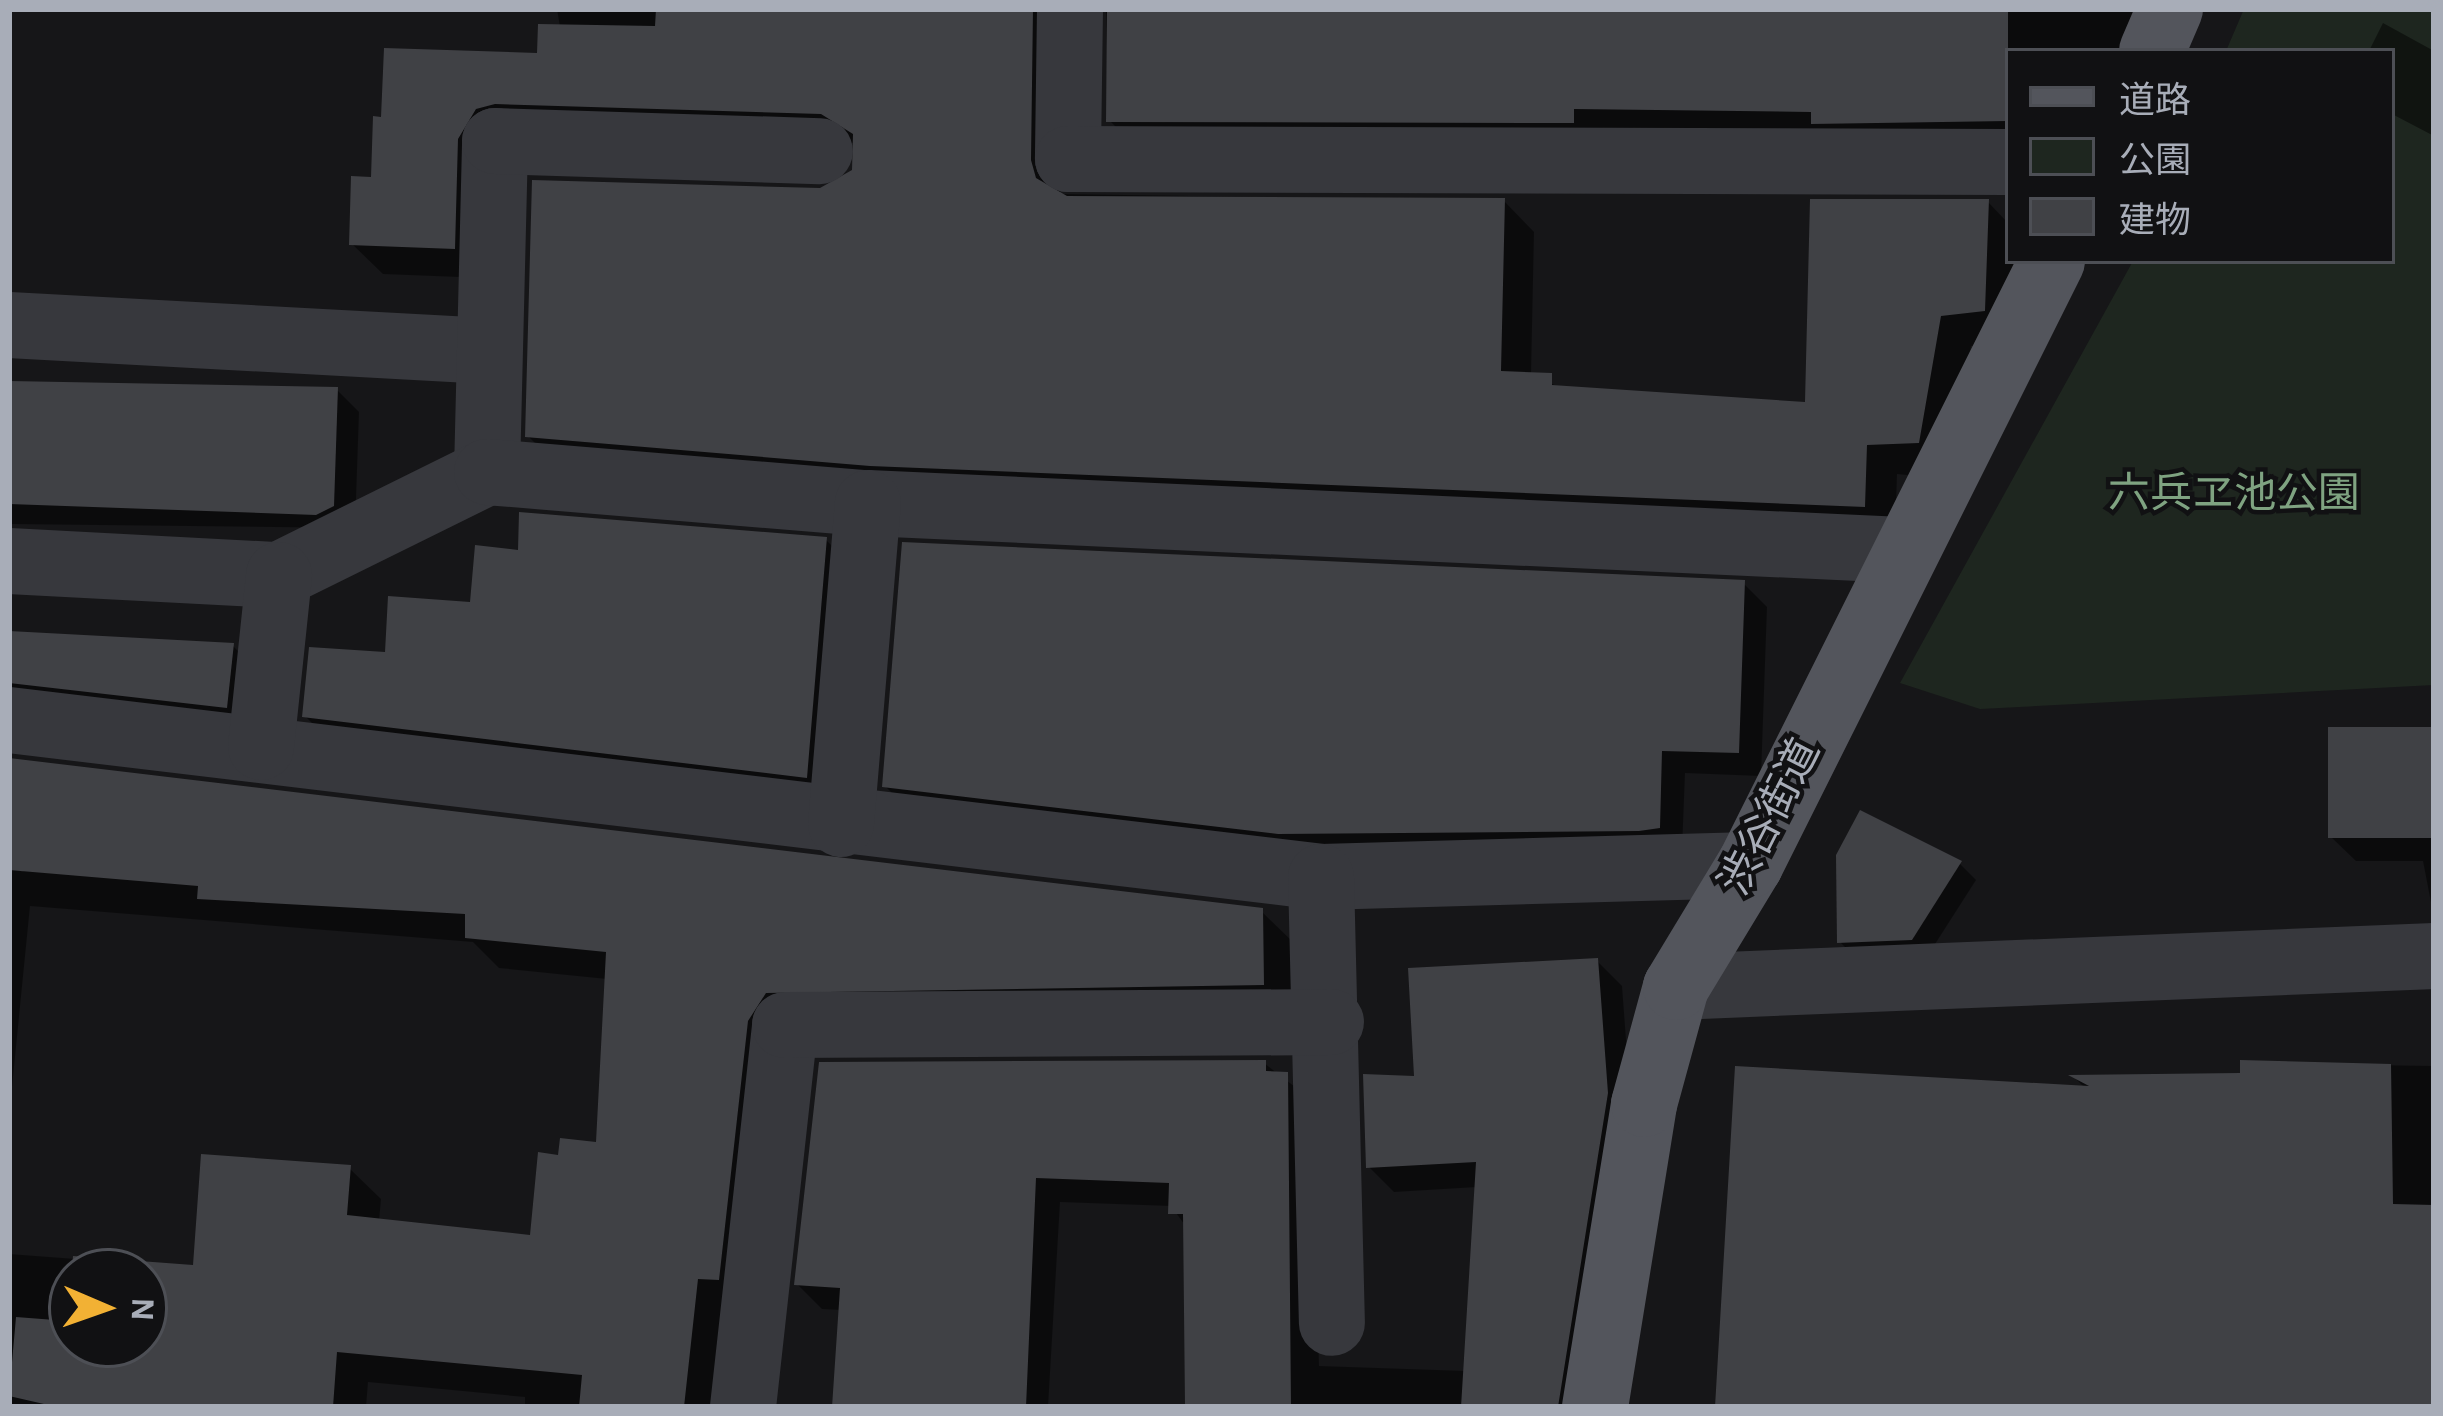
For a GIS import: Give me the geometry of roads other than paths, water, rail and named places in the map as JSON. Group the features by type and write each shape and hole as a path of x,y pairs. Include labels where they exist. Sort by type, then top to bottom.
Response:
{"main road":[{"path":"2153,48 2170,9"},
{"name":"渋谷街道","path":"1595,1407 1644,1103 1676,987 1750,865 1902,550 2050,264"}],"street":[{"path":"1070,9 1068,159 2005,162"},
{"path":"487,472 495,141 820,151"},
{"path":"9,325 488,351"},
{"path":"9,561 279,575 487,472 868,503 1902,550"},
{"path":"841,824 868,503"},
{"path":"261,747 279,575"},
{"path":"9,720 261,747 841,824 1321,877 1750,865"},
{"path":"1321,877 1331,1022 1332,1323"},
{"path":"1676,987 2434,956"},
{"path":"743,1407 785,1025 1331,1022"}],"park label":[{"name":"六兵ヱ池公園","path":"2234,494"}]}
